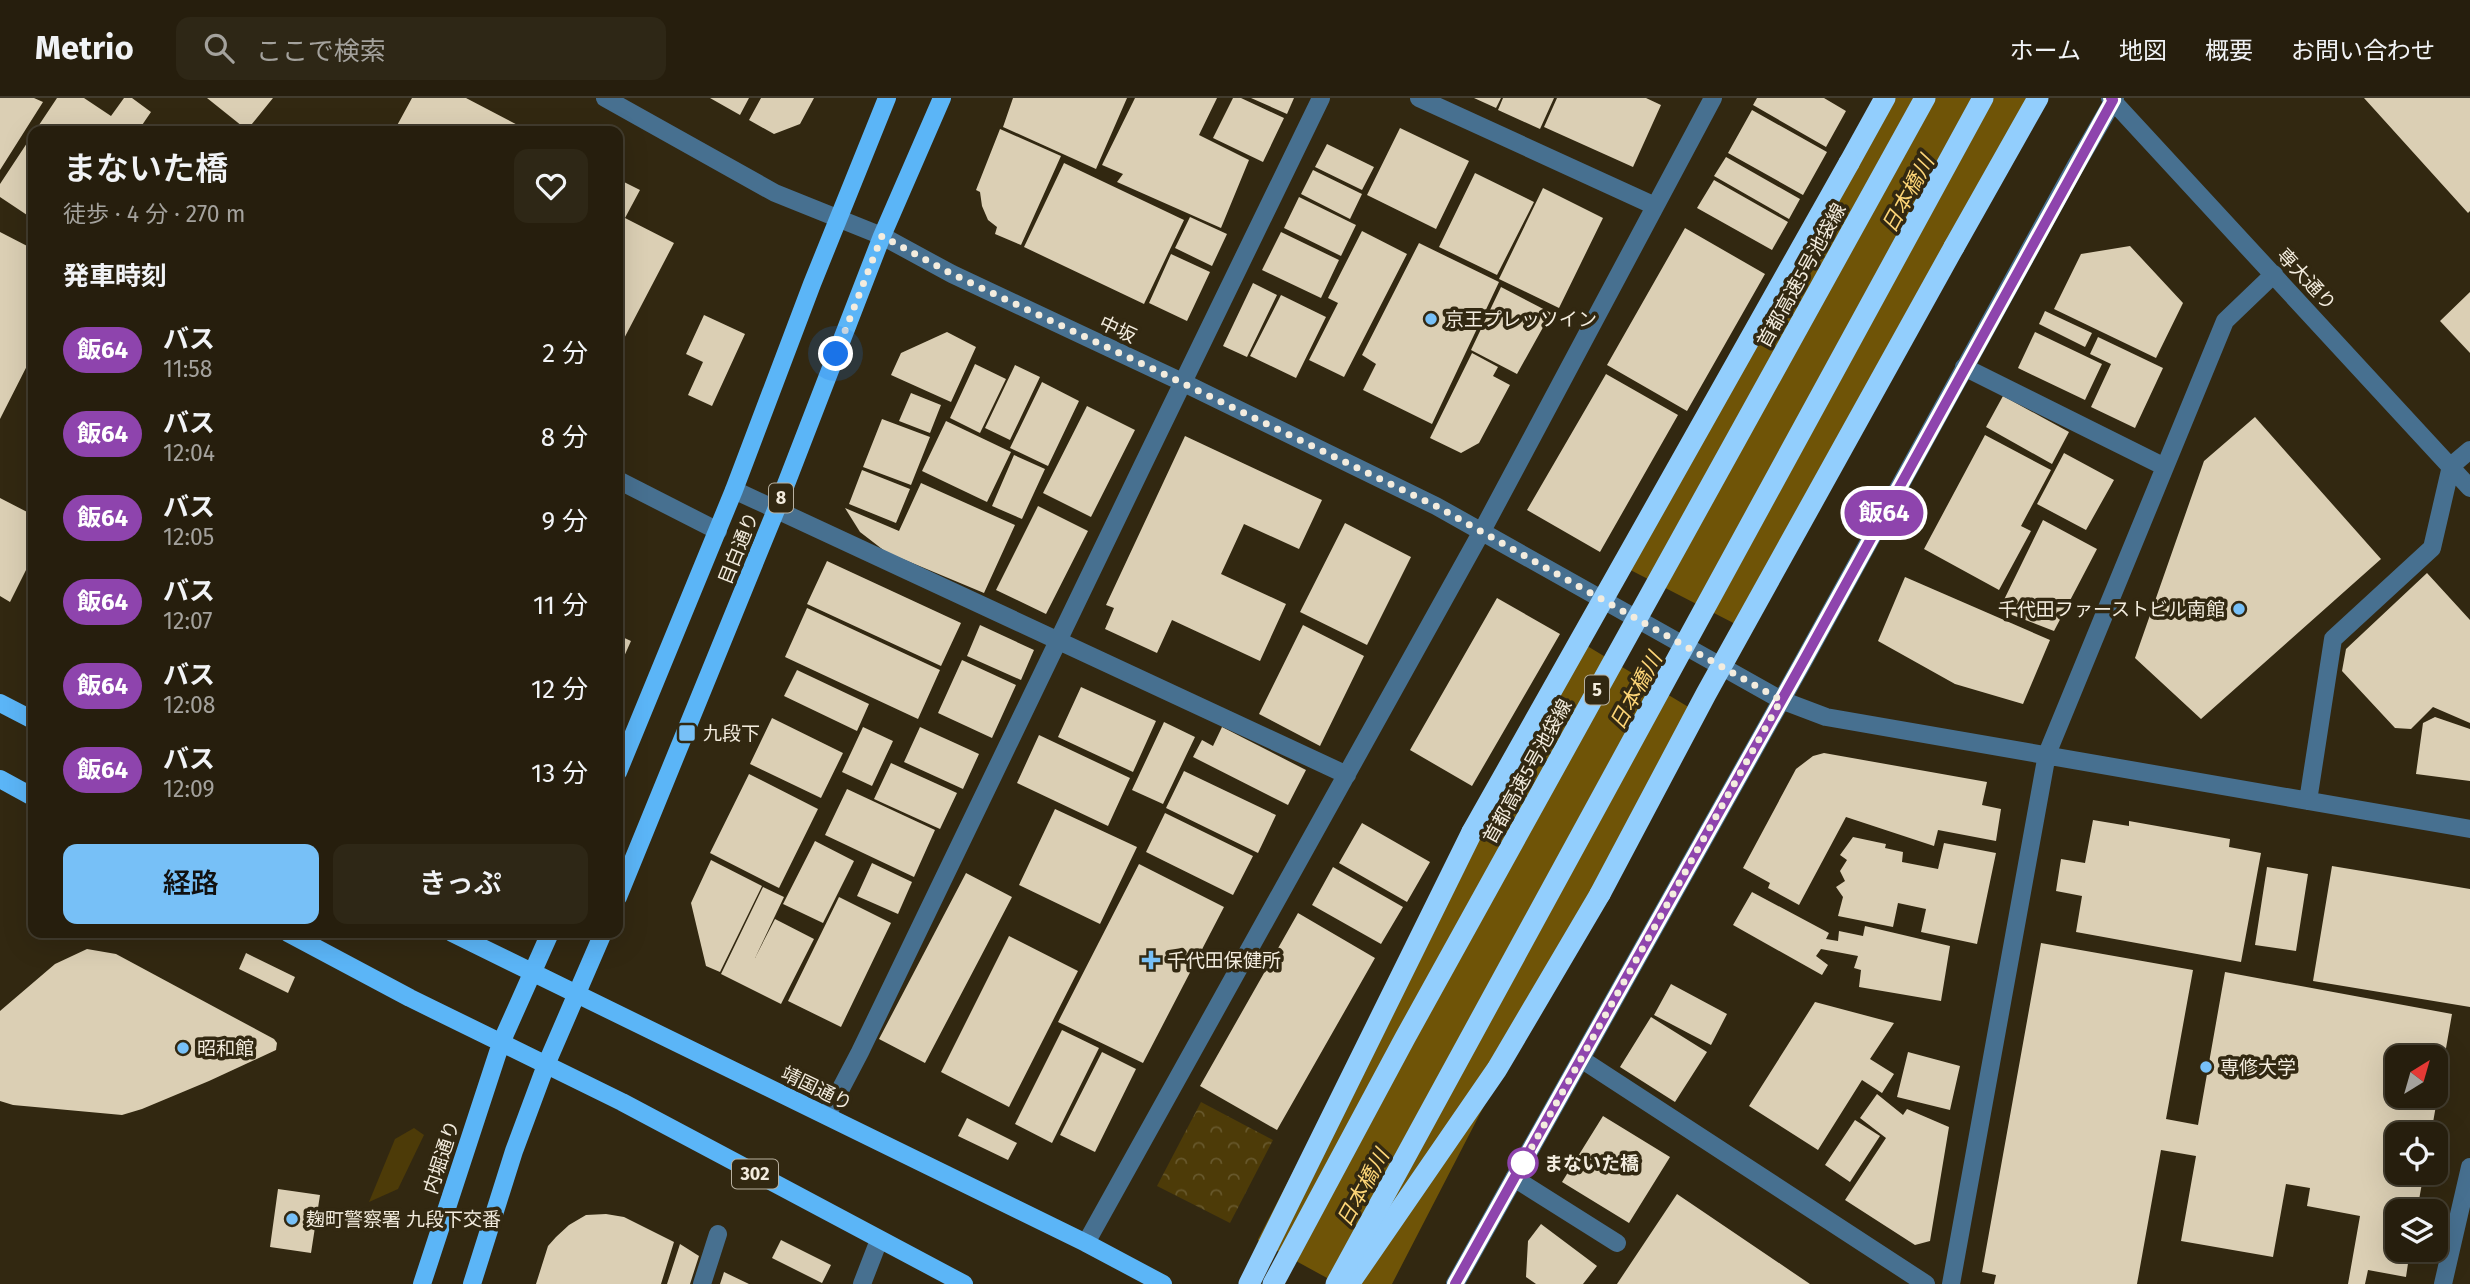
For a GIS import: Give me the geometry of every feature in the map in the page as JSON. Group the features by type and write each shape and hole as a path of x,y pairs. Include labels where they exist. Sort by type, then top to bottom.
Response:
{"highway":[{"path":"1249,1284 1472,832 1885,98"},
{"name":"首都高速5号池袋線","path":"1273,1284 1405,1038 1925,98"},
{"path":"1336,1284 1983,98"},
{"path":"1349,1284 1497,1069 1542,995 1600,894 1719,669 2038,98"}],"main road":[{"name":"目白通り","path":"623,760 718,531 887,98"},
{"name":"目白通り","path":"623,885 776,510 882,236 942,98"},
{"path":"0,704 28,718"},
{"path":"0,779 28,794"},
{"name":"302","path":"298,938 622,1102 964,1284"},
{"name":"靖国通り","path":"462,938 827,1115 1163,1284"},
{"path":"501,1043 548,938"},
{"path":"472,1284 514,1151 546,1065 601,938"},
{"name":"内堀通り","path":"422,1284 501,1043"}],"street":[{"name":"中坂","path":"605,98 775,193 882,236 952,274 1182,382 1482,531 1781,700 1826,717 2470,829"},
{"path":"827,1115 860,1052 1321,98"},
{"path":"1419,98 1655,206"},
{"path":"1086,1243 1482,531 1713,98"},
{"path":"1455,1284 2113,99"},
{"name":"専大通り","path":"2113,99 2470,488"},
{"path":"1951,1284 2047,754 2225,321 2274,274"},
{"path":"1964,367 2165,467"},
{"path":"2308,801 2333,639 2432,548 2451,466 2470,450"},
{"path":"623,483 718,531"},
{"path":"734,490 1347,775"},
{"path":"1581,1059 1926,1284"},
{"path":"2443,1284 2470,1167"},
{"path":"1514,1178 1616,1243"},
{"path":"702,1284 718,1234"},
{"path":"862,1284 878,1240"}],"green space":[{"path":"1201,1102 1273,1140 1230,1223 1157,1186"},
{"path":"414,1128 424,1135 398,1189 369,1202 395,1139"}],"water":[{"name":"日本橋川","path":"1877,98 2044,98 1531,1015 1392,1284 1235,1284 1409,947"}],"pier":[{"path":"1611,560 1747,630 1700,714 1569,635"},
{"path":"1254,1238 1338,1284 1231,1284"}],"building":[{"path":"0,98 34,98 43,102 0,170"},
{"path":"57,98 84,98 111,116 124,98 132,98 151,112 141,126 38,126"},
{"path":"207,98 273,98 250,126 242,126"},
{"path":"412,98 466,98 519,126 397,126"},
{"path":"710,98 749,98 740,115"},
{"path":"761,98 814,98 800,124 774,134 749,120"},
{"path":"1013,98 1127,98 1096,169 1003,127"},
{"path":"1135,98 1217,98 1199,135 1249,160 1221,228 1117,182 1123,174 1102,165"},
{"path":"1233,98 1241,98 1284,118 1263,162 1213,138"},
{"path":"1251,98 1294,98 1287,114"},
{"path":"1474,98 1501,98 1496,108"},
{"path":"1503,98 1554,98 1540,129 1498,110"},
{"path":"1557,98 1646,98 1661,105 1633,167 1544,127"},
{"path":"1757,98 1824,98 1846,111 1826,147 1753,105"},
{"path":"2364,98 2470,98 2468,213"},
{"path":"1752,110 1827,152 1803,195 1728,153"},
{"path":"1400,128 1469,161 1436,229 1367,195"},
{"path":"1000,129 1061,156 1021,245 995,234 997,227 988,220 980,192 976,190"},
{"path":"28,142 28,216 0,197 0,184"},
{"path":"1327,144 1374,167 1362,190 1315,167"},
{"path":"1726,157 1800,199 1789,219 1714,176"},
{"path":"1064,163 1184,220 1144,304 1024,247"},
{"path":"1313,170 1362,194 1350,219 1301,194"},
{"path":"1475,173 1534,202 1497,275 1439,247"},
{"path":"1714,180 1788,222 1772,250 1697,208"},
{"path":"623,182 640,190 625,218 674,243 623,340"},
{"path":"1543,188 1603,218 1559,308 1499,279"},
{"path":"1299,197 1356,225 1341,256 1284,228"},
{"path":"1190,217 1227,234 1212,266 1175,248"},
{"path":"1685,228 1765,274 1687,411 1607,365"},
{"path":"1362,231 1407,254 1344,377 1309,360 1338,303 1328,298"},
{"path":"0,232 28,246 28,364 0,419"},
{"path":"1281,232 1339,260 1321,298 1262,270"},
{"name":"京王プレッソイン","path":"1419,243 1499,282 1432,424 1363,390 1376,364 1362,355"},
{"path":"2130,246 2183,303 2156,358 2054,309 2081,254"},
{"path":"1171,254 1210,272 1187,321 1149,303"},
{"path":"1253,283 1277,295 1247,357 1223,346"},
{"path":"1501,287 1551,313 1517,374 1471,350"},
{"path":"2470,292 2470,353 2440,321"},
{"path":"1281,295 1326,317 1296,378 1250,356"},
{"path":"2045,311 2092,333 2085,347 2039,324"},
{"path":"704,315 745,334 712,406 688,395 703,362 686,354"},
{"path":"947,332 976,347 951,402 891,375 901,353"},
{"path":"2035,332 2102,364 2085,400 2018,368"},
{"path":"2098,337 2163,368 2135,428 2091,407 2111,364 2090,354"},
{"path":"1472,353 1498,367 1493,376 1510,385 1479,443 1461,453 1430,438"},
{"path":"975,364 1006,379 980,433 950,418"},
{"path":"1015,365 1040,377 1010,440 985,428"},
{"path":"1606,374 1678,415 1600,552 1527,510"},
{"path":"1042,382 1079,401 1048,466 1010,448"},
{"path":"911,393 941,405 930,433 899,421"},
{"path":"2003,396 2069,432 2052,464 1986,427"},
{"path":"1087,406 1135,430 1091,517 1043,493"},
{"name":"千代田ファーストビル南館","path":"2255,417 2381,559 2201,719 2135,658 2204,461"},
{"path":"882,419 930,437 911,485 863,467"},
{"path":"946,421 1011,452 987,502 922,471"},
{"path":"1985,435 2051,470 2021,526 2031,531 1999,590 1924,549"},
{"path":"1185,436 1322,500 1299,549 1244,524 1221,574 1286,604 1260,661 1172,620 1157,653 1105,629 1114,608 1106,605"},
{"path":"2064,453 2114,480 2086,530 2037,504"},
{"path":"1014,455 1045,469 1022,519 992,506"},
{"path":"862,470 910,489 896,523 849,504"},
{"path":"921,483 1015,525 984,593 886,552 860,532 845,508 899,531"},
{"path":"0,498 28,512 28,566 10,602 0,596"},
{"path":"1038,506 1088,531 1046,614 996,590"},
{"path":"2043,520 2097,549 2054,631 1999,610"},
{"path":"1345,523 1411,557 1367,645 1300,612"},
{"path":"827,561 961,623 941,666 807,604"},
{"path":"2427,573 2470,620 2470,723 2433,707 2411,729 2395,728 2342,671 2346,649"},
{"path":"1905,577 2050,640 2023,704 1955,684 1878,641"},
{"path":"1497,598 1560,634 1472,786 1410,750"},
{"path":"807,608 940,670 918,719 785,657"},
{"path":"980,625 1034,650 1021,680 967,656"},
{"path":"1303,625 1364,656 1320,746 1259,714"},
{"path":"623,637 631,641 623,659"},
{"path":"962,660 1016,685 992,738 938,713"},
{"path":"797,670 869,704 857,731 784,696"},
{"path":"1081,687 1156,721 1133,772 1058,737"},
{"path":"2435,717 2470,729 2470,781 2416,774 2423,723"},
{"path":"772,718 843,753 821,798 750,764"},
{"path":"1164,722 1195,737 1163,804 1132,790"},
{"path":"863,727 893,741 872,786 842,772"},
{"path":"920,727 979,754 963,789 904,762"},
{"path":"1222,727 1306,770 1288,805 1193,757 1202,740 1213,746"},
{"path":"1039,735 1130,778 1108,826 1017,783"},
{"path":"1824,753 1987,782 1982,805 2001,809 1996,841 1938,830 1934,846 1846,817 1799,905 1768,888 1770,883 1743,868 1796,769 1813,756"},
{"path":"891,763 957,793 940,829 874,799"},
{"path":"1184,771 1276,815 1258,853 1166,808"},
{"path":"749,774 818,809 779,888 710,853"},
{"path":"847,789 935,830 914,877 825,835"},
{"path":"1055,809 1137,847 1100,924 1019,885"},
{"path":"1165,813 1253,856 1233,895 1146,852"},
{"path":"2093,820 2129,826 2129,821 2230,839 2229,847 2261,853 2241,962 2076,932 2082,896 2056,891 2061,859 2085,863"},
{"path":"1362,823 1430,862 1407,902 1339,863"},
{"path":"1853,837 1886,844 1885,848 1903,852 1902,862 1938,869 1944,843 1996,853 1977,944 1921,932 1926,909 1898,903 1893,927 1838,916 1843,897 1836,887 1845,881 1840,871 1847,860 1840,855"},
{"path":"815,841 854,861 823,923 783,904"},
{"path":"711,860 762,886 720,972 706,966 691,903"},
{"path":"872,863 912,882 898,914 857,896"},
{"path":"1139,864 1224,907 1143,1063 1058,1022"},
{"path":"2332,866 2470,889 2470,1007 2313,981"},
{"path":"1333,867 1403,907 1381,944 1312,905"},
{"path":"2267,867 2308,874 2296,951 2255,945"},
{"path":"966,873 1012,897 925,1063 879,1039"},
{"path":"763,887 784,897 755,958 775,919 814,939 781,1004 721,974"},
{"path":"1752,892 1829,933 1826,939 1838,941 1839,931 1863,936 1865,926 1950,946 1941,1001 1859,987 1861,970 1854,968 1858,956 1821,949 1816,956 1828,965 1822,975 1733,925"},
{"path":"839,897 891,923 841,1027 788,1001"},
{"path":"1298,913 1375,958 1277,1130 1200,1086"},
{"path":"1009,936 1078,971 1009,1107 941,1072"},
{"name":"専修大学","path":"2041,943 2193,970 2166,1119 2198,1125 2225,972 2452,1014 2447,1045 2385,1045 2385,1108 2436,1108 2433,1122 2385,1122 2385,1185 2422,1185 2419,1199 2385,1199 2385,1262 2408,1262 2406,1277 2368,1270 2365,1284 2348,1284 2360,1216 2307,1206 2310,1188 2286,1184 2273,1257 2181,1241 2196,1156 2161,1150 2137,1284 1994,1284 1996,1275 1982,1272"},
{"path":"87,949 116,954 274,1039 277,1043 276,1050 209,1081 122,1115 13,1105 0,1101 0,1011 55,964"},
{"path":"246,953 295,977 288,993 239,969"},
{"path":"1671,984 1727,1014 1711,1045 1654,1015"},
{"path":"1815,1002 1894,1023 1870,1059 1894,1074 1882,1093 1862,1080 1818,1150 1749,1106"},
{"path":"1651,1017 1707,1052 1675,1102 1620,1067"},
{"path":"1062,1030 1099,1048 1052,1143 1015,1124"},
{"path":"1102,1052 1136,1069 1095,1152 1060,1135"},
{"path":"1908,1052 1960,1066 1950,1110 1897,1097"},
{"path":"1877,1094 1903,1115 1907,1109 1949,1127 1930,1241 1915,1245 1845,1200 1886,1138 1860,1118"},
{"path":"1603,1116 1670,1157 1629,1223 1562,1182"},
{"path":"967,1118 1017,1143 1008,1160 958,1136"},
{"path":"1855,1120 1880,1136 1850,1182 1825,1165"},
{"path":"278,1189 320,1195 311,1253 270,1247"},
{"path":"1677,1194 1810,1284 1617,1284"},
{"path":"586,1215 624,1217 674,1242 661,1284 536,1284 548,1246 556,1237"},
{"path":"1541,1224 1597,1266 1583,1284 1536,1284 1526,1277 1528,1241"},
{"path":"781,1240 831,1265 822,1283 772,1258"},
{"path":"680,1244 699,1256 690,1284 667,1284"},
{"path":"724,1272 749,1284 720,1284"}],"bus line":[{"name":"飯64","path":"1455,1284 1804,660 2113,100 2111,98"}],"place":[{"name":"京王プレッソイン","path":"1431,319"},
{"name":"千代田ファーストビル南館","path":"2239,609"},
{"name":"九段下","path":"687,733"},
{"name":"千代田保健所","path":"1151,960"},
{"name":"昭和館","path":"183,1048"},
{"name":"専修大学","path":"2206,1067"},
{"name":"まないた橋","path":"1523,1163"},
{"name":"麹町警察署 九段下交番","path":"292,1219"}],"route":[{"path":"836,354 882,236 952,274 1436,506 1781,700 1523,1163"}]}
